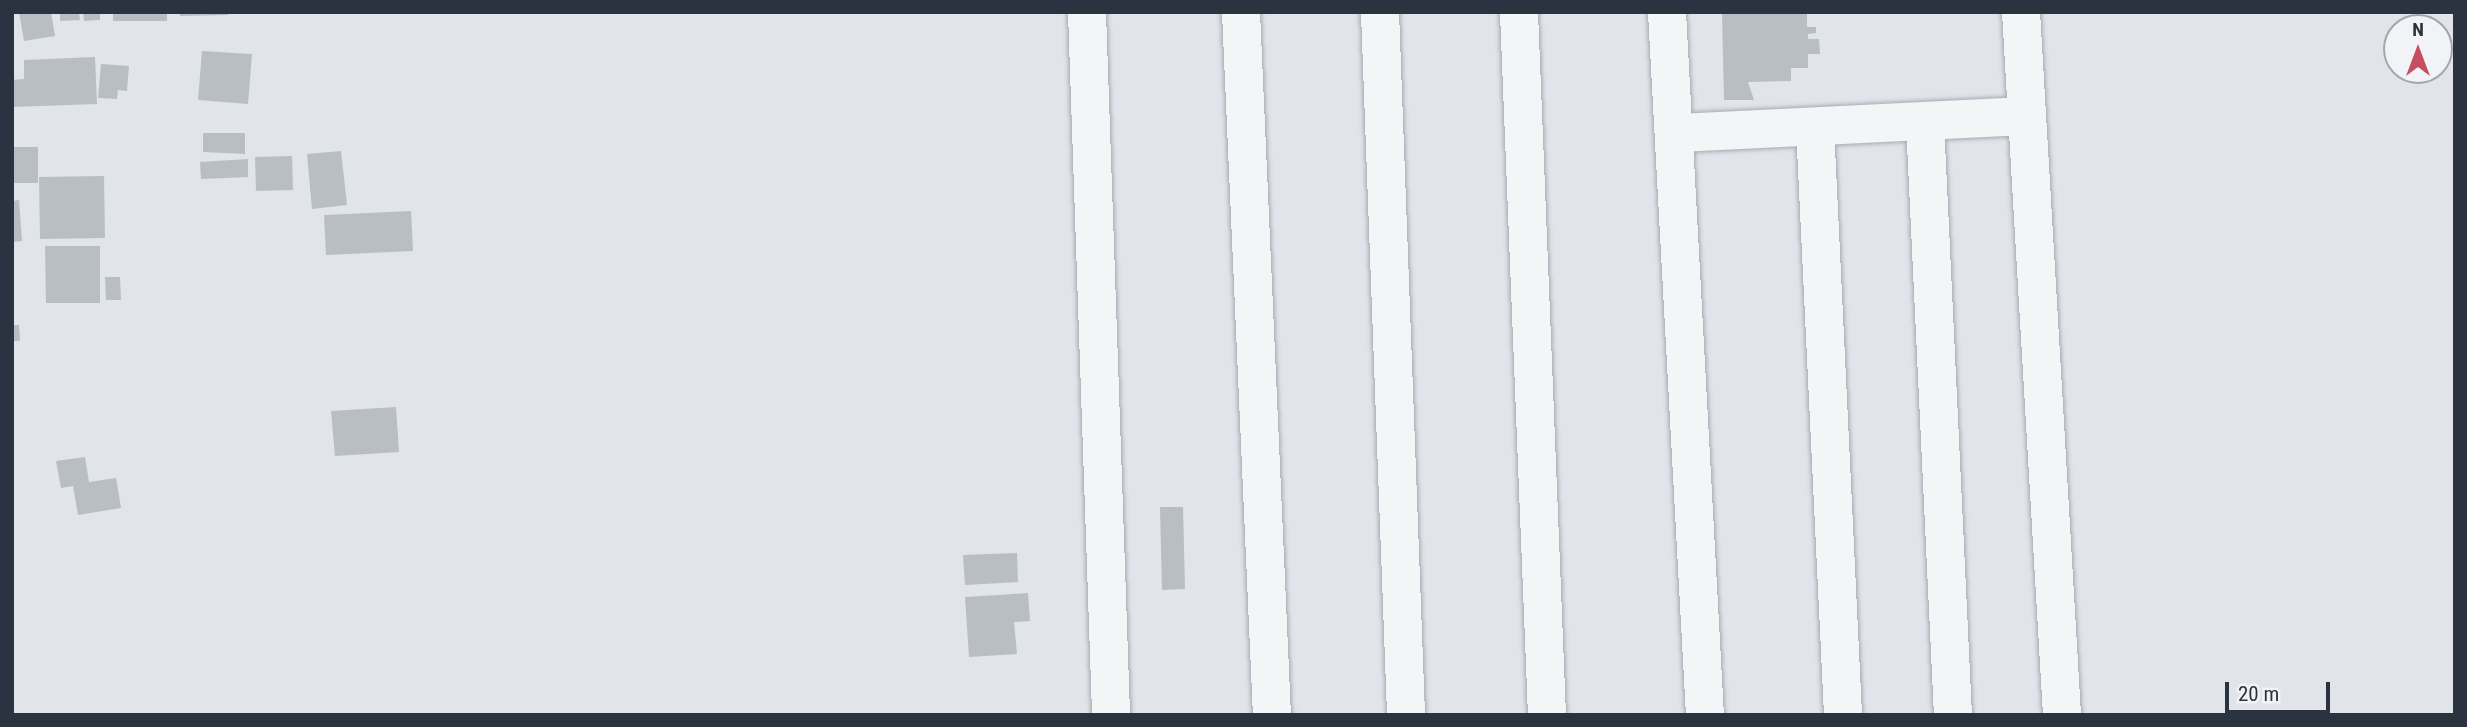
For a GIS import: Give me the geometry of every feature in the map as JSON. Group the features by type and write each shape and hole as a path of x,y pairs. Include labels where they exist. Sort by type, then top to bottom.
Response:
{"street":[{"path":"1087,12 1111,715"},
{"path":"1241,12 1272,715"},
{"path":"1380,12 1406,715"},
{"path":"1519,12 1547,715"},
{"path":"1667,12 1677,133 1705,715"},
{"path":"2021,12 2062,715"},
{"path":"1677,133 2027,116"},
{"path":"1925,122 1953,715"},
{"path":"1815,127 1843,715"}],"building":[{"path":"19,12 51,12 55,36 24,41"},
{"path":"60,12 79,12 80,20 60,21"},
{"path":"83,12 100,12 100,20 84,21"},
{"path":"113,12 167,12 167,21 113,21"},
{"path":"180,12 228,12 228,15 180,16"},
{"path":"1722,12 1807,12 1807,27 1816,27 1816,33 1808,34 1808,39 1819,39 1820,54 1808,54 1808,68 1791,68 1791,81 1748,82 1754,100 1724,100"},
{"path":"202,51 252,54 248,104 198,100"},
{"path":"95,57 97,104 12,107 12,80 24,79 24,60"},
{"path":"101,64 129,66 127,91 118,90 117,99 98,98"},
{"path":"203,133 245,133 245,154 203,152"},
{"path":"12,147 38,147 38,183 12,183"},
{"path":"341,151 347,205 312,209 307,154"},
{"path":"292,156 293,190 256,191 255,157"},
{"path":"248,159 248,177 201,179 200,162"},
{"path":"104,176 105,238 40,239 39,177"},
{"path":"19,200 22,241 12,242 12,201"},
{"path":"411,211 413,251 326,255 324,215"},
{"path":"45,246 100,246 100,303 46,303"},
{"path":"105,277 120,277 121,300 106,300"},
{"path":"12,325 19,325 20,341 12,341"},
{"path":"396,407 399,452 335,456 331,411"},
{"path":"85,457 89,482 116,478 121,508 78,515 73,486 61,488 56,461"},
{"path":"1160,507 1183,507 1185,589 1162,590"},
{"path":"1017,553 1018,582 965,585 963,555"},
{"path":"1028,593 1030,621 1014,622 1017,654 969,657 965,597"}]}
